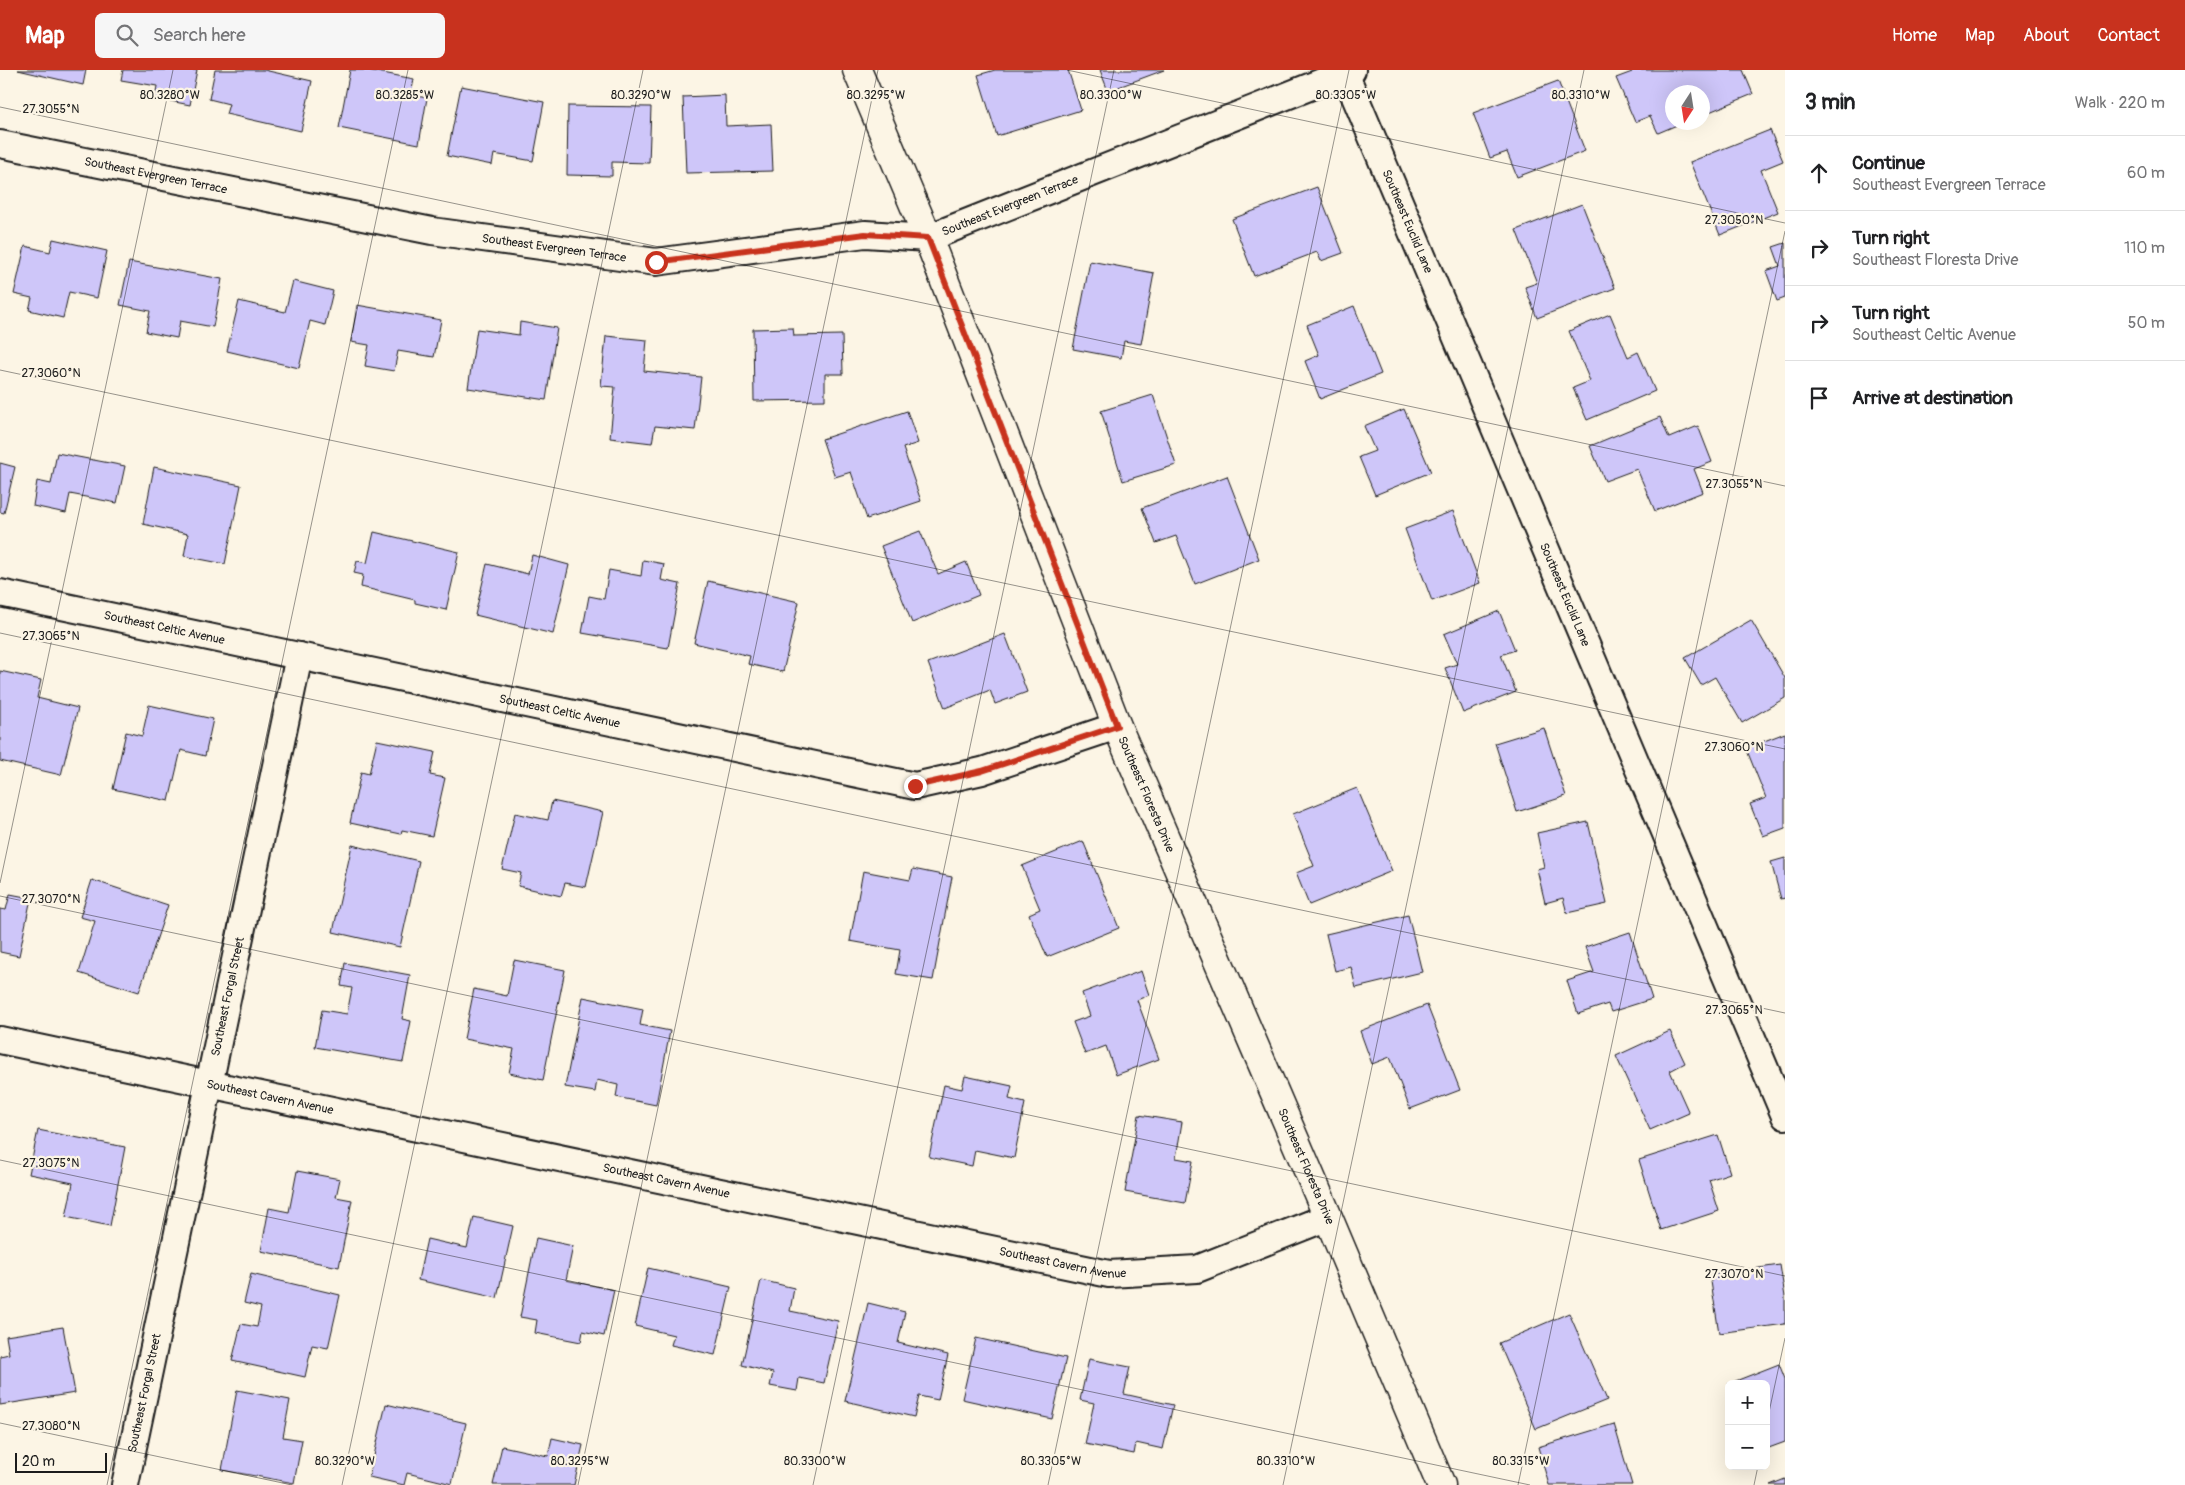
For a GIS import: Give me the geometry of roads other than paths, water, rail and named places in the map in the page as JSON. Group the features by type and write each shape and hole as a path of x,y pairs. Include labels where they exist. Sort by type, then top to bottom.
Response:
{"street":[{"name":"Southeast Floresta Drive","path":"857,70 928,238 1117,726 1441,1485"},
{"name":"Southeast Evergreen Terrace","path":"0,144 432,231 656,262 865,234 928,238 1348,71"},
{"name":"Southeast Euclid Lane","path":"1348,71 1785,1116"},
{"name":"Southeast Celtic Avenue","path":"0,593 915,786 982,771 1117,726"},
{"name":"Southeast Forgal Street","path":"125,1485 299,656"},
{"name":"Southeast Cavern Avenue","path":"0,1040 1109,1274 1197,1269 1328,1217"}]}
